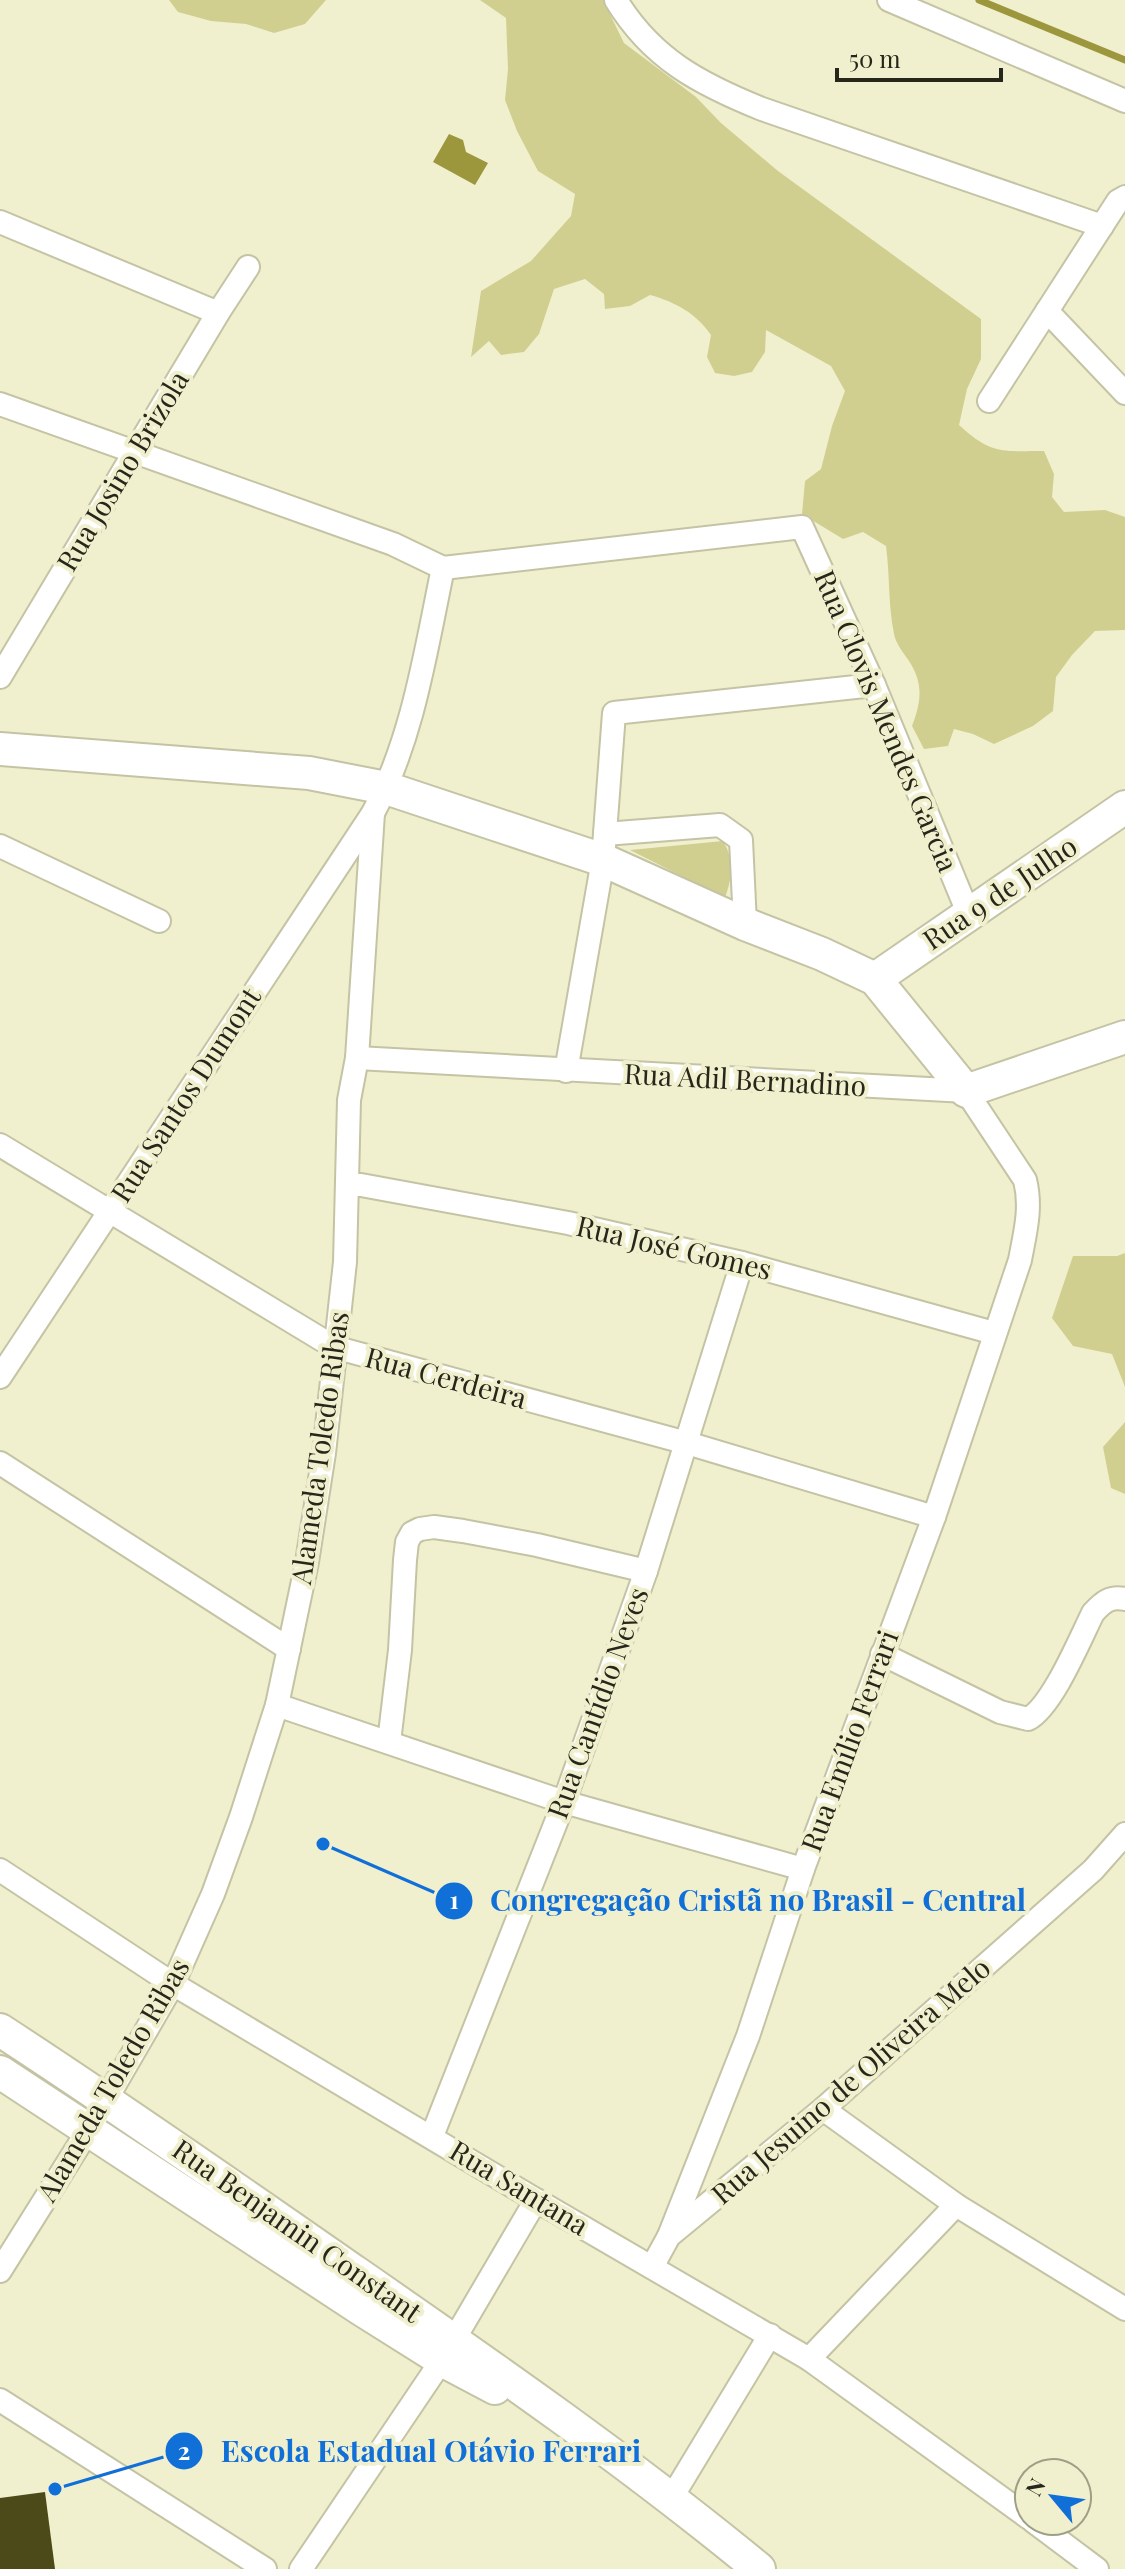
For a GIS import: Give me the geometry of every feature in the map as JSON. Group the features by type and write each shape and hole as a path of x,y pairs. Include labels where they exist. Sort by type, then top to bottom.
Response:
{"main road":[{"path":"0,749 309,773 379,801 604,847 745,924 875,979 966,1091"},
{"name":"Rua 9 de Julho","path":"875,979 1125,807"},
{"name":"Rua Adil Bernadino","path":"966,1091 1125,1037"},
{"name":"Rua Benjamin Constant","path":"0,2030 106,2099 448,2350"},
{"name":"Rua Benjamin Constant","path":"0,2072 590,2437 672,2497 759,2569"}],"street":[{"path":"616,0 644,38 673,64 710,88 762,109 1102,226"},
{"path":"889,0 1125,101"},
{"path":"989,401 1118,201 1125,197"},
{"path":"0,222 218,313"},
{"name":"Rua Josino Brizola","path":"0,677 248,267"},
{"path":"1047,311 1125,393"},
{"path":"0,404 393,544 443,568"},
{"name":"Rua Clovis Mendes Garcia","path":"443,568 802,527 874,685 969,915"},
{"name":"Alameda Toledo Ribas","path":"0,2271 89,2129 173,1984 213,1894 277,1705 324,1453 345,1262 349,1100 357,1058 379,801 411,710 443,568"},
{"path":"566,1071 604,847 614,713 874,685"},
{"name":"Rua Santos Dumont","path":"0,1377 379,801"},
{"path":"604,847 720,825 741,840 745,924"},
{"path":"0,846 159,921"},
{"name":"Rua Adil Bernadino","path":"357,1058 966,1091"},
{"name":"Rua Emílio Ferrari","path":"669,2236 748,2036 803,1869 934,1517 1020,1260 1028,1221 1029,1196 1025,1180 966,1091"},
{"name":"Rua Cerdeira","path":"0,1145 334,1347 687,1443 934,1517"},
{"name":"Rua José Gomes","path":"349,1185 568,1223 742,1263 994,1333"},
{"name":"Rua Cantídio Neves","path":"432,2136 564,1802 646,1571 742,1263"},
{"path":"0,1463 289,1649"},
{"path":"389,1742 400,1650 405,1560 407,1542 412,1533 434,1527 463,1531 646,1571"},
{"path":"882,1654 1000,1712 1028,1719 1037,1715 1048,1700 1093,1613 1102,1602 1112,1598 1125,1599"},
{"path":"277,1705 564,1802 803,1869"},
{"name":"Rua Jesuino de Oliveira Melo","path":"652,2267 669,2236 823,2109 1093,1870 1125,1834"},
{"name":"Rua Santana","path":"0,1870 173,1984 809,2359 1013,2507"},
{"path":"823,2109 956,2205 1125,2309"},
{"path":"301,2569 448,2350 536,2200"},
{"path":"809,2359 956,2205"},
{"path":"672,2497 770,2335"},
{"path":"0,2400 265,2569"},
{"name":"Rua Santana","path":"1054,2537 1097,2569"}],"shaded area":[{"path":"169,0 326,0 305,24 274,33 246,24 211,21 178,12"},
{"path":"480,0 603,0 624,43 696,97 721,123 778,171 981,319 981,359 967,389 959,425 980,442 998,449 1044,451 1054,474 1052,497 1064,512 1105,510 1125,517 1125,630 1095,631 1072,655 1056,677 1053,711 1033,726 994,744 954,729 948,746 924,749 912,726 919,701 917,677 894,634 886,546 863,532 843,539 802,514 805,481 821,469 845,391 831,366 766,330 765,352 752,372 734,376 715,373 707,357 711,335 692,315 650,295 630,306 605,309 604,294 585,279 554,289 539,334 524,352 501,355 489,341 471,357 481,291 531,261 571,216 575,194 538,171 517,131 505,100 508,69 506,18"},
{"path":"449,134 463,140 466,152 488,163 475,185 433,162"},
{"path":"723,841 731,869 725,898 630,850"},
{"path":"1125,1253 1125,1387 1112,1354 1073,1346 1052,1318 1073,1256 1117,1256"},
{"path":"1125,1422 1125,1494 1111,1488 1103,1447"}],"building":[{"path":"45,2492 55,2569 0,2569 0,2498"}],"waterway":[{"path":"979,0 1125,60"}],"place":[{"name":"Congregação Cristã no Brasil - Central","path":"323,1844"},
{"name":"Escola Estadual Otávio Ferrari","path":"55,2489"}]}
